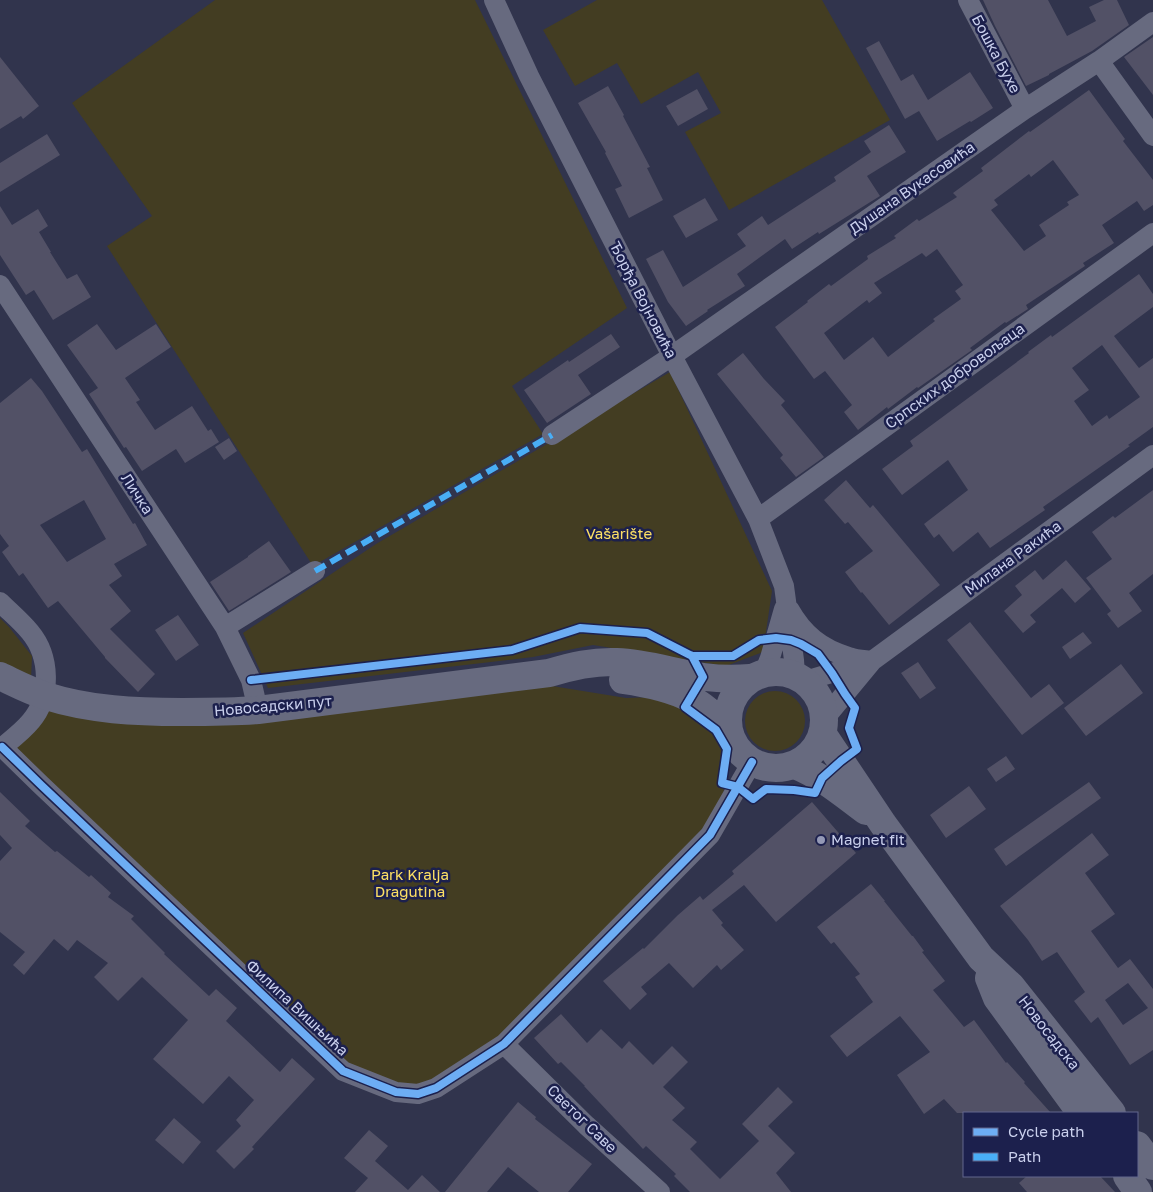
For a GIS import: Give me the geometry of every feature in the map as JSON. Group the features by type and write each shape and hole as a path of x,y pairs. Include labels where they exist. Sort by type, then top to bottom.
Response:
{"main road":[{"name":"Новосадски пут","path":"0,676 45,696 90,707 124,711 229,712 258,710 550,673 581,664 616,662 642,664 703,677 726,679 774,671 785,672 800,678"},
{"name":"Новосадски пут","path":"550,673 657,686 691,699 728,728"},
{"name":"Новосадски пут","path":"757,675 739,687 731,700 727,714 732,742 741,754 752,762 766,767 780,768 795,764"},
{"path":"795,764 807,757 816,746 823,726 822,705 815,692 800,678"},
{"name":"Новосадска","path":"823,726 883,824 981,958 1011,986 1111,1112"},
{"name":"Новосадска","path":"795,764 822,778 883,824"},
{"name":"Новосадска","path":"981,958 998,998 1080,1112"},
{"path":"1138,1146 1153,1166"},
{"path":"1128,1177 1138,1192"}],"street":[{"name":"Ђорђа Војновића","path":"494,0 529,76 672,356 758,519 784,586 794,660 800,678"},
{"name":"Бошка Бухе","path":"968,0 1025,108"},
{"name":"Душана Вукасовића","path":"672,356 1025,108 1099,61 1153,22"},
{"path":"1099,61 1153,136"},
{"name":"Српских добровољаца","path":"758,519 1153,233"},
{"name":"Личка","path":"0,286 225,627 250,680 258,710"},
{"path":"552,435 672,356"},
{"name":"Милана Ракића","path":"823,726 872,661 1153,455"},
{"path":"225,627 315,571"},
{"path":"0,602 30,632 37,643 46,675 45,696 31,721 1,748"},
{"name":"Ђорђа Војновића","path":"757,675 770,658 786,602"},
{"path":"786,602 797,622 812,638 827,649 850,658 872,661"},
{"name":"Милана Ракића","path":"800,678 872,661"},
{"name":"Филипа Вишњића","path":"1,748 343,1071 396,1092 418,1094 436,1088 504,1044 710,835 752,762"},
{"name":"Светог Саве","path":"504,1044 586,1124 660,1192"}],"green space":[{"path":"215,0 475,0 627,308 512,386 543,434 313,566 107,246 152,216 72,103"},
{"path":"597,0 822,0 890,120 729,210 685,132 721,113 698,72 641,104 617,63 575,86 543,30"},
{"name":"Vašarište","path":"670,372 772,591 763,652 726,666 593,645 533,657 268,688 243,633 376,544"},
{"path":"0,618 32,656 31,678 0,663"},
{"name":"Park Kralja Dragutina","path":"552,686 626,698 659,697 705,723 717,736 724,756 723,799 710,835 504,1044 418,1094 343,1071 2,747 45,696 147,721"},
{"path":"769,691 781,691 792,696 800,704 805,715 803,733 792,746 781,751 769,751 758,746 750,738 745,727 745,715 750,704 758,696"}],"building":[{"path":"983,0 1048,0 1067,36 1096,21 1089,7 1104,0 1117,0 1129,25 1092,51 1026,86"},
{"path":"1153,37 1153,95 1124,57"},
{"path":"879,41 901,81 913,74 928,100 970,72 993,108 937,141 919,111 905,119 866,48"},
{"path":"0,57 39,106 23,119 21,116 0,129"},
{"path":"608,86 650,167 647,168 663,200 629,218 615,189 622,186 606,152 578,103"},
{"path":"697,89 708,109 678,126 666,106"},
{"path":"1089,90 1125,139 1123,141 1153,180 1153,205 1144,211 1137,201 1102,225 1114,243 1083,263 1085,266 1026,305 1028,309 1005,322 970,348 972,350 888,409 887,407 858,430 844,412 852,405 825,371 814,379 775,327 829,284 831,286 868,259 867,256 896,238 894,236 917,219 919,221 957,197 953,193 983,171 981,168","holes":["1053,160 1079,195 1067,202 1069,205 1039,225 1046,236 1024,251 991,210 998,205 994,200 1029,174 1031,177","937,249 963,285 955,291 961,299 933,319 935,321 888,357 873,337 844,360 824,333 867,300 869,303 882,293 874,283 922,253 926,257"]},
{"path":"889,125 906,152 867,176 880,196 792,249 785,239 737,274 745,286 686,326 668,302 646,259 663,250 683,287 746,246 737,234 762,216 768,225 836,181 834,177 871,152 864,141"},
{"path":"47,134 60,155 0,192 0,163"},
{"path":"705,198 718,220 686,238 673,216"},
{"path":"0,206 12,225 38,209 48,226 39,232 50,252 67,279 77,274 91,297 53,320 34,290 26,295 0,255"},
{"path":"1139,274 1153,294 1153,307 1114,336 1139,368 1153,358 1153,427 1128,445 1130,446 1043,507 1045,510 990,548 978,532 953,552 939,534 934,538 924,524 968,490 948,460 902,495 882,469 913,446 910,441 1051,335 1052,337","holes":["1102,345 1140,397 1109,419 1107,415 1092,426 1074,401 1089,390 1072,368"]},
{"path":"97,324 116,350 156,324 171,347 125,378 140,400 136,402 155,430 192,406 208,431 211,429 219,442 185,463 176,449 142,471 126,447 124,448 89,394 98,388 67,345"},
{"path":"611,334 620,347 578,375 591,394 547,423 524,390"},
{"path":"743,353 785,401 781,405 824,457 796,477 780,458 783,455 717,374"},
{"path":"31,378 42,391 82,452 87,449 147,545 114,564 122,576 109,585 131,611 110,629 155,674 138,692 105,658 58,601 48,608 23,573 19,576 2,552 9,546 0,534 0,403","holes":["84,500 106,539 67,562 40,525"]},
{"path":"229,438 237,451 224,460 215,447"},
{"path":"846,480 870,508 873,505 940,585 889,625 845,572 873,551 848,522 845,524 824,500"},
{"path":"1153,490 1153,574 1129,593 1142,611 1118,628 1107,614 1111,611 1086,578 1112,559 1092,532 1113,516 1115,518"},
{"path":"269,541 291,572 229,611 210,582"},
{"path":"1066,560 1091,589 1075,603 1062,588 1030,615 1036,622 1023,633 1004,611 1022,595 1015,586 1035,570 1043,580"},
{"path":"178,615 199,645 176,661 155,630"},
{"path":"970,622 1031,698 1049,684 1064,703 1022,735 947,640"},
{"path":"1083,632 1092,643 1070,659 1062,647"},
{"path":"918,662 936,688 920,699 901,673"},
{"path":"1121,664 1143,693 1086,736 1064,708"},
{"path":"1006,756 1015,769 996,782 987,769"},
{"path":"1089,782 1101,798 1006,866 994,849"},
{"path":"969,786 986,809 946,838 930,815"},
{"path":"0,792 30,821 25,826 55,852 57,851 89,877 91,875 111,893 108,897 134,916 131,919 164,954 209,996 216,989 237,1008 226,1021 280,1072 292,1058 315,1079 234,1169 216,1151 241,1126 236,1120 254,1100 229,1076 203,1104 153,1059 188,1020 142,977 118,1001 94,977 108,963 77,940 68,951 54,939 24,975 13,965 25,952 0,932 0,861 12,848 0,835"},
{"path":"812,802 856,853 776,922 744,885 712,910 723,923 721,925 744,950 721,970 717,965 693,988 669,963 641,987 647,994 630,1010 603,981 644,949 700,896 703,900 734,874 732,871"},
{"path":"1092,833 1109,855 1085,873 1115,914 1091,931 1118,968 1130,959 1153,989 1153,1050 1130,1065 1098,1017 1091,1023 1074,1001 1085,992 1057,952 1042,961 1028,940 1000,906","holes":["1128,983 1148,1008 1123,1025 1105,1000"]},
{"path":"871,884 913,936 924,951 922,952 945,981 933,990 964,1027 974,1020 1006,1063 1050,1112 957,1113 944,1099 924,1114 897,1075 930,1052 900,1016 847,1057 830,1036 873,1002 855,977 860,974 834,942 831,944 817,927"},
{"path":"561,1014 587,1043 601,1029 622,1049 629,1041 653,1065 672,1046 688,1062 663,1087 685,1108 672,1120 697,1142 690,1149 720,1179 759,1141 742,1124 778,1087 793,1102 768,1126 795,1153 776,1173 791,1192 690,1192 674,1176 676,1174 646,1146 643,1149 585,1086 561,1062 558,1064 534,1038"},
{"path":"518,1102 536,1117 535,1119 592,1164 568,1192 539,1192 508,1167 487,1192 445,1192"},
{"path":"174,1118 201,1142 183,1164 155,1140"},
{"path":"369,1130 388,1146 375,1161 408,1190 422,1175 440,1192 355,1192 368,1178 344,1158"},
{"path":"1026,1177 1101,1177 1115,1192 1027,1192 1019,1183"}],"marked path":[{"path":"315,571 552,435"}],"cycle path":[{"path":"251,680 512,650 580,628 647,633 692,656 733,656 759,640 776,638 791,640 818,654 832,673 855,708 849,728 857,749 822,778 815,793 766,789 753,799 738,787 722,783 727,749 716,730 685,707 703,677 692,656"},
{"path":"2,747 343,1071 396,1092 418,1094 436,1088 504,1044 710,835 752,762"}],"place":[{"name":"Magnet fit","path":"821,840"}]}
